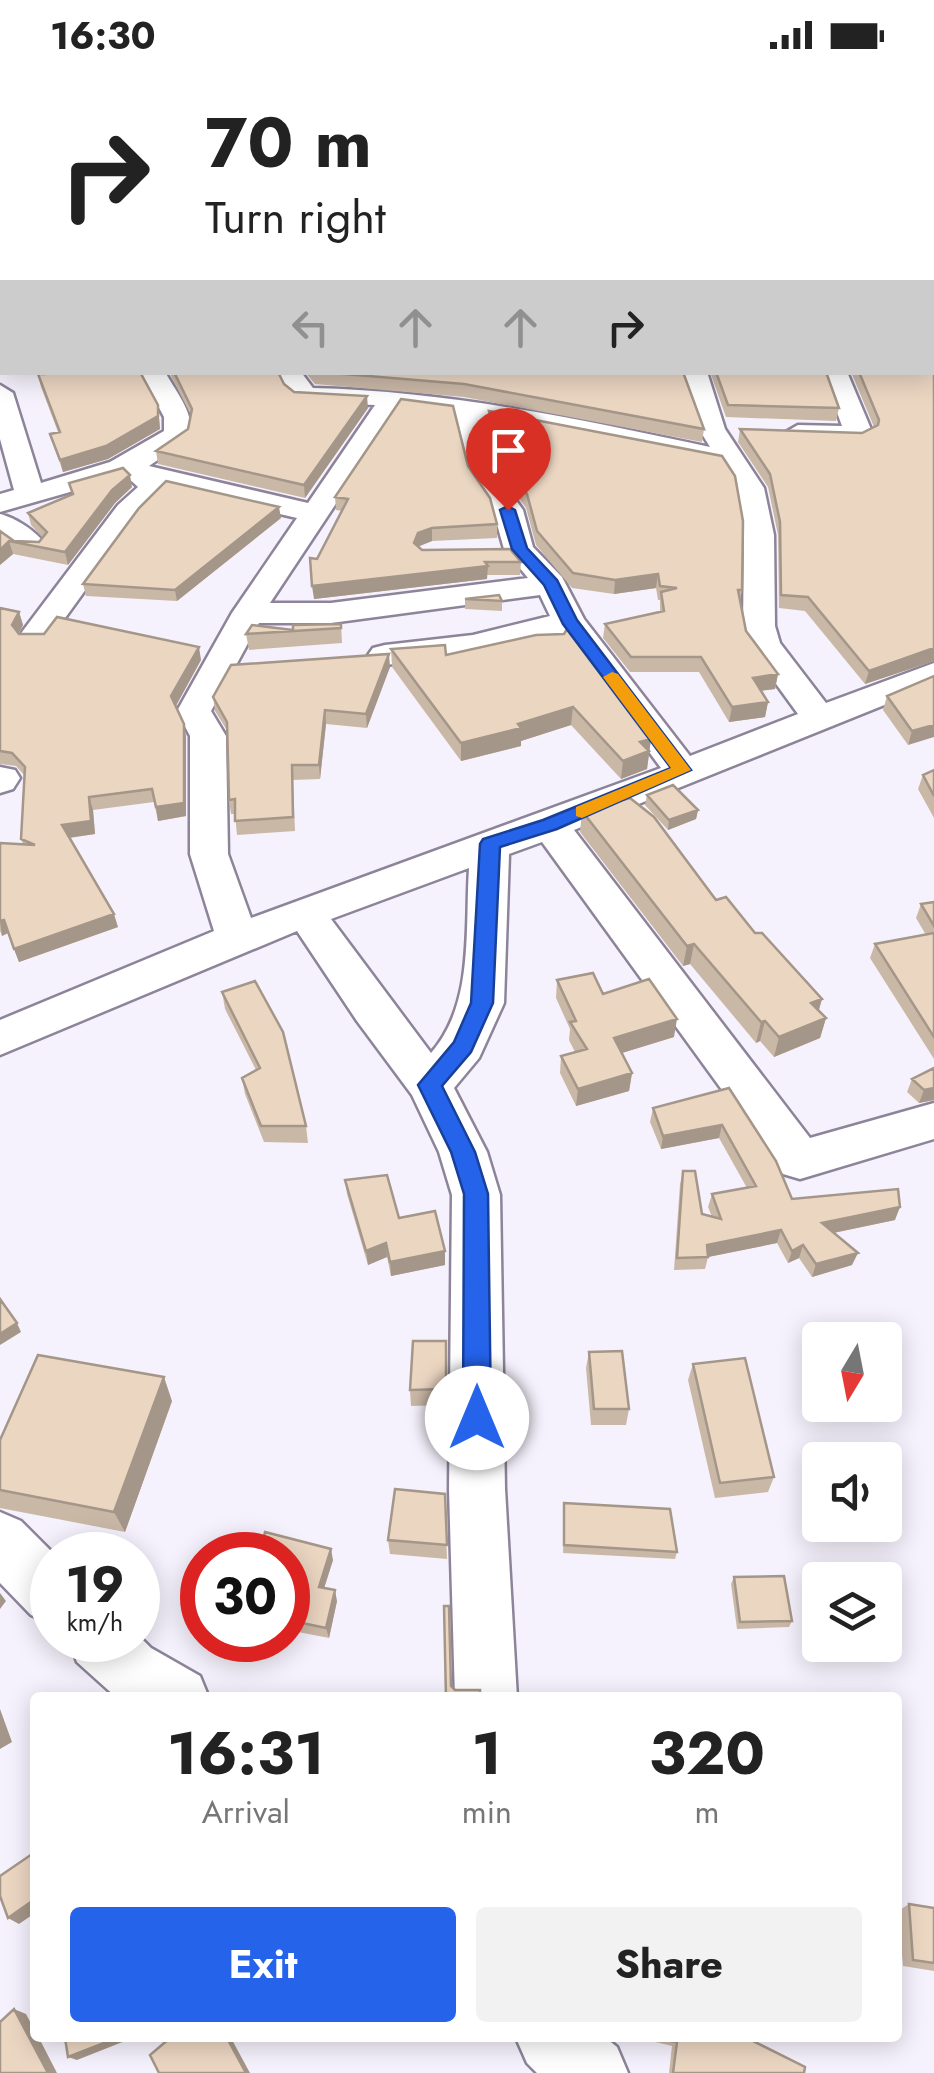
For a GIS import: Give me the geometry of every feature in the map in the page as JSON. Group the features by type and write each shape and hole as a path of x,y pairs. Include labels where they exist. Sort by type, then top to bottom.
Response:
{"street":[{"path":"0,503 136,469 167,446 178,433 177,417 154,375"},
{"path":"290,375 298,390 307,396 407,400 540,420 728,458"},
{"path":"237,938 209,854 208,736 194,712 248,613 314,513 407,400 433,375"},
{"path":"695,375 712,429 746,481 757,518 758,626 764,644 818,718"},
{"path":"780,432 860,434 835,375"},
{"path":"0,394 30,494"},
{"path":"468,410 486,478 508,510 520,549 551,584 569,621 682,770"},
{"path":"712,429 743,430"},
{"path":"136,469 314,513"},
{"path":"35,636 128,511 152,488 136,469"},
{"path":"0,523 32,545"},
{"path":"485,551 520,549"},
{"path":"248,613 331,612 551,584"},
{"path":"348,659 473,645 569,621"},
{"path":"219,666 254,664"},
{"path":"0,1038 237,938 550,825 934,672"},
{"path":"550,825 800,1160 934,1121"},
{"path":"430,1085 464,1046 482,1003 490,844"},
{"path":"306,913 372,1010 430,1085 463,1152 476,1194 477,1489 486,1692"},
{"path":"0,1541 30,1572"},
{"path":"121,1662 168,1692"},
{"path":"556,2042 591,2073"}],"building":[{"path":"38,375 142,375 158,405 158,416 106,446 60,460 50,434 60,432"},
{"path":"175,375 280,375 294,392 367,396 304,485 156,451 188,429 192,409"},
{"path":"356,375 684,375 704,429 464,384"},
{"path":"717,375 827,375 839,408 728,405"},
{"path":"860,375 934,375 934,648 869,671 808,597 781,595 780,522 770,474 740,429 862,433 878,425"},
{"path":"401,399 453,406 468,466 490,498 497,524 432,528 418,533 414,543 422,550 510,549 521,562 485,562 488,566 312,586 310,558 317,559 348,499 335,497"},
{"path":"489,411 722,456 735,476 743,521 742,590 738,590 746,631 778,674 753,678 768,702 732,707 701,657 631,657 605,624 664,611 661,592 677,588 660,586 658,574 615,580 573,573 537,531 527,494 504,463"},
{"path":"123,468 130,475 112,490 65,552 9,541 0,550 0,531 14,541 39,542 47,532 28,513 73,494 69,483"},
{"path":"166,481 279,507 175,590 83,584 139,508"},
{"path":"499,595 502,601 465,599"},
{"path":"0,608 19,612 12,625 19,634 44,634 57,617 199,647 171,696 184,724 184,803 156,807 152,789 89,797 91,821 62,825 114,914 14,949 4,920 0,921 0,843 35,845 21,839 25,767 12,753 0,751"},
{"path":"341,624 341,628 246,634 252,625 293,630 293,625"},
{"path":"567,629 651,739 640,742 649,751 623,761 573,707 518,724 521,728 461,743 391,649 445,645 446,655 536,635 564,634"},
{"path":"389,654 366,714 325,710 319,765 292,765 293,817 235,821 235,799 229,800 227,722 213,697 231,665"},
{"path":"934,676 934,725 912,731 887,696"},
{"path":"934,770 934,796 923,775"},
{"path":"673,785 698,810 669,820 647,795"},
{"path":"630,798 654,817 716,900 726,897 755,933 762,933 822,999 811,1003 826,1018 779,1037 765,1021 761,1022 694,944 687,946 582,811"},
{"path":"934,902 934,926 921,904"},
{"path":"934,933 934,1037 875,944"},
{"path":"593,973 603,994 649,979 677,1019 614,1038 632,1073 578,1089 561,1056 587,1049 570,1022 576,1021 557,980"},
{"path":"255,981 283,1032 306,1126 261,1126 242,1078 260,1068 222,992"},
{"path":"934,1068 934,1088 924,1090 912,1079"},
{"path":"729,1088 776,1161 792,1199 898,1189 900,1207 822,1223 858,1253 816,1264 803,1245 792,1251 781,1230 707,1245 708,1257 677,1258 683,1171 695,1171 702,1214 721,1219 712,1194 756,1186 722,1125 663,1136 653,1108"},
{"path":"387,1175 399,1218 435,1211 445,1251 390,1262 386,1243 366,1251 345,1180"},
{"path":"0,1299 17,1323 0,1334"},
{"path":"413,1341 446,1341 446,1389 410,1390"},
{"path":"622,1351 629,1409 594,1409 589,1352"},
{"path":"38,1355 164,1377 114,1512 0,1490 0,1440"},
{"path":"745,1358 774,1477 720,1483 693,1364"},
{"path":"395,1489 445,1494 447,1545 388,1540"},
{"path":"564,1503 670,1509 677,1552 564,1545"},
{"path":"310,1544 331,1549 319,1587 335,1590 326,1628 310,1625"},
{"path":"784,1576 792,1621 740,1622 734,1577"},
{"path":"444,1606 449,1606 451,1686 455,1690 480,1692 446,1692"},
{"path":"30,1855 30,1903 8,1918 0,1896 0,1876"},
{"path":"909,1904 934,1908 934,1963 913,1960"},
{"path":"14,2009 48,2073 0,2073 0,2022"},
{"path":"66,2042 107,2042 68,2057"},
{"path":"165,2042 229,2042 246,2073 159,2073 150,2055"},
{"path":"677,2042 755,2042 805,2067 804,2073 673,2073"}],"slow traffic":[{"path":"582,812 682,770 612,677"}],"route":[{"path":"477,1418 476,1194 463,1152 430,1085 464,1046 482,1003 490,844 550,825 682,770 569,621 551,584 520,549 508,510"}]}
